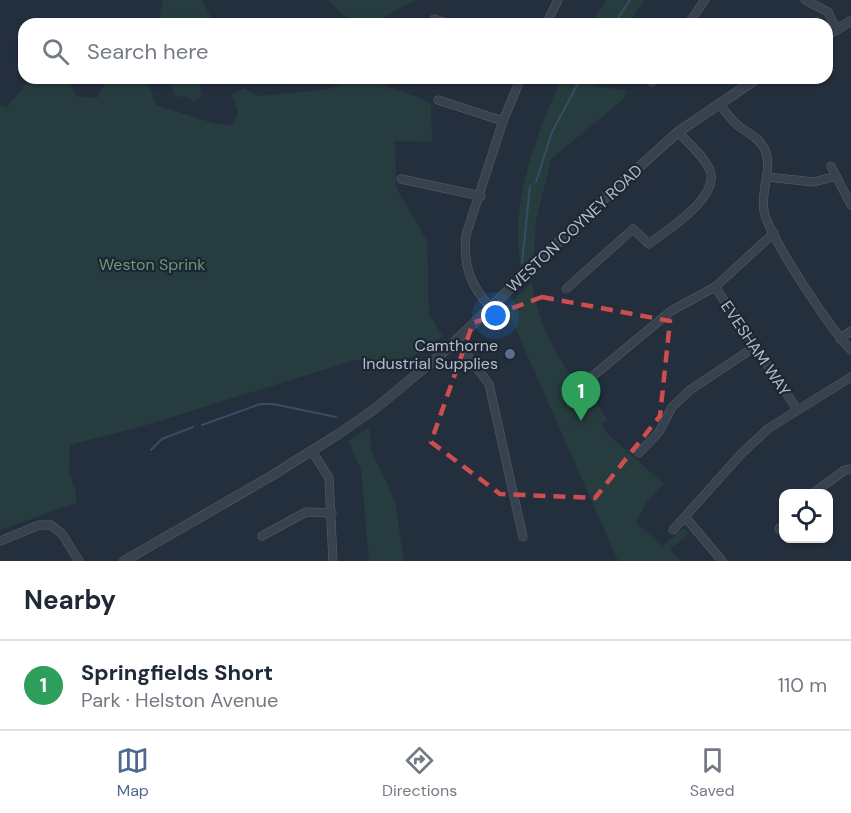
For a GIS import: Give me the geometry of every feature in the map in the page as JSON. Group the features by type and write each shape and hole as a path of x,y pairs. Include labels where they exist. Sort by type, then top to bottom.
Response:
{"street":[{"path":"549,18 558,0"},
{"path":"692,18 705,0"},
{"path":"805,0 828,12 831,18"},
{"path":"833,31 851,21"},
{"path":"833,23 836,29"},
{"path":"490,307 475,290 464,255 466,235 481,196 503,121 518,84"},
{"name":"WESTON COYNEY ROAD","path":"124,561 312,451 376,408 456,340 678,132 749,84"},
{"path":"438,100 503,121"},
{"path":"719,103 732,120 761,144 768,161 763,197 764,209 774,233 797,274 840,339 851,350"},
{"path":"566,289 633,229 649,244 705,197 710,169 678,132"},
{"path":"831,166 851,205"},
{"path":"767,177 814,182 836,176"},
{"path":"401,179 481,196"},
{"path":"594,375 672,312 715,287 774,233"},
{"name":"EVESHAM WAY","path":"715,287 753,348 797,409"},
{"path":"840,339 851,331"},
{"path":"456,340 489,384 523,537"},
{"path":"639,453 658,432 672,407 690,390 753,348"},
{"path":"673,530 742,453 769,428 851,377"},
{"path":"312,451 329,478 333,561"},
{"path":"819,489 845,470 851,469"},
{"path":"262,536 306,512 332,513"},
{"path":"686,518 722,561"},
{"path":"0,541 39,525 51,525 62,534 79,561"}],"highlighted area":[{"path":"542,297 670,321 660,416 595,498 500,494 431,442 473,323"}],"green space":[{"path":"163,0 201,0 211,17 210,18 159,18"},
{"path":"328,0 415,0 383,18 349,18"},
{"path":"606,0 644,0 633,18 595,18"},
{"name":"Weston Sprink","path":"26,84 70,84 76,96 97,98 105,84 143,84 150,87 156,105 216,124 233,125 238,112 232,95 244,88 257,96 324,90 341,84 378,84 418,97 431,104 432,142 395,141 396,187 427,241 429,314 443,337 404,359 380,363 355,360 140,427 70,445 69,472 76,492 76,503 0,530 0,105 6,108"},
{"path":"170,84 200,84 201,96 194,102 186,96 176,97"},
{"path":"559,84 594,84 593,86 626,90 625,98 551,159 536,220 534,255 521,267 518,243 522,194 534,146"},
{"path":"532,282 541,320 556,353 571,376 581,378 607,419 601,424 611,437 664,484 646,503 636,522 662,546 684,528 689,534 670,549 680,561 618,561 506,307"},
{"path":"369,428 372,452 395,501 404,561 369,561 361,469 348,441"}],"waterway":[{"path":"618,18 630,0"},
{"path":"536,182 552,132 578,84"},
{"path":"522,263 530,186"},
{"path":"202,425 260,404 273,404 336,417"},
{"path":"151,450 162,439 193,427"}],"place":[{"name":"Camthorne Industrial Supplies","path":"510,354"},
{"name":"Springfields Short","path":"581,421"}]}
